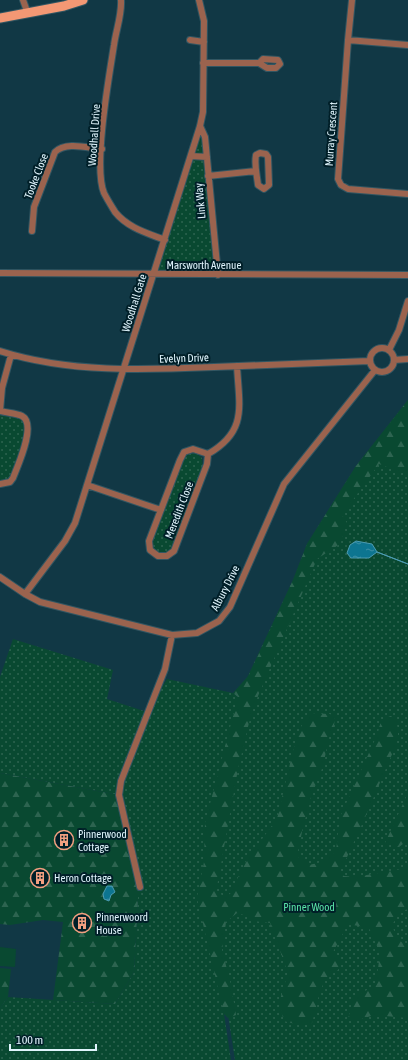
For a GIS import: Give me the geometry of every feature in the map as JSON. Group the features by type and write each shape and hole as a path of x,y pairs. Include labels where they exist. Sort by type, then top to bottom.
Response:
{"main road":[{"path":"0,18 28,14 82,0"}],"street":[{"path":"23,0 28,14"},
{"name":"Woodhall Drive","path":"121,0 122,7 114,44 104,114 101,172 104,193 115,212 126,222 138,230 165,240"},
{"name":"Woodhall Gate","path":"25,594 65,541 75,523 200,126 203,112 204,21 199,0"},
{"name":"Murray Crescent","path":"352,0 338,179 341,185 348,189 408,194"},
{"path":"190,40 204,42"},
{"path":"348,40 408,45"},
{"path":"203,63 259,63"},
{"name":"Link Way","path":"200,126 205,137 218,276"},
{"name":"Tooke Close","path":"32,232 34,207 55,152 66,146 102,149"},
{"path":"266,154 268,157 269,185 267,188 264,189 258,185 256,171 256,155 266,154"},
{"path":"191,156 207,157"},
{"path":"208,176 256,171"},
{"name":"Marsworth Avenue","path":"0,273 218,276 408,275"},
{"path":"389,350 399,330 408,301"},
{"path":"382,348 389,350 394,360 389,370 382,372 374,370 369,361 370,356 375,350 382,348"},
{"name":"Evelyn Drive","path":"0,352 51,362 124,369 369,361"},
{"path":"0,484 10,482 14,478 29,430 28,421 22,416 0,411 2,388 11,355"},
{"path":"394,360 408,359"},
{"path":"208,454 224,445 234,432 239,415 237,366"},
{"name":"Albury Drive","path":"0,577 40,602 172,635 197,633 219,621 230,607 284,484 374,370"},
{"name":"Meredith Close","path":"193,449 208,454 207,464 174,551 167,556 158,556 150,550 149,541 180,460 184,452 193,449"},
{"name":"Meredith Close","path":"87,485 161,510"},
{"path":"140,887 119,795 121,781 165,669 172,635"}],"green space":[{"path":"200,126 205,137 218,275 153,275"},
{"path":"408,400 408,1060 235,1060 228,1015 224,1014 231,1060 0,1060 0,1008 8,997 115,1004 134,972 138,894 119,795 0,773 0,677 13,639 113,670 107,699 147,712 167,679 233,693 238,697 293,580 307,544 356,466"},
{"name":"Pinner Wood","path":"408,400 408,475 379,464 342,515 347,523 340,544 317,559 252,710 238,769 216,892 224,896 230,894 247,859 277,819 297,734 309,713 330,714 335,717 333,734 329,737 323,766 311,797 297,856 309,865 322,862 336,851 340,817 378,733 380,724 383,720 391,716 394,719 398,729 396,745 354,842 338,871 344,876 355,877 408,868 408,909 400,912 392,925 397,939 408,946 408,1018 374,1015 352,1022 348,1019 354,997 376,985 380,953 369,928 348,924 333,952 341,959 338,970 326,978 320,991 312,1023 302,1026 284,1021 279,1003 288,973 270,923 254,921 237,913 226,922 222,950 231,985 236,1015 228,1018 224,1014 197,898 204,862 205,823 238,697 233,693 249,675 293,580 307,544 356,466"},
{"path":"0,415 22,419 27,427 11,478 3,482 0,480"},
{"path":"196,453 202,458 203,469 172,549 167,554 159,554 153,549 151,542 183,458 189,454"},
{"path":"0,773 119,795 139,879 134,972 115,1004 53,1000 63,922 43,920 10,925 0,924"},
{"path":"408,793 408,840 399,847 385,843"},
{"path":"0,947 16,949 15,967 0,966"},
{"path":"0,968 11,969 8,997 0,1008"}],"water":[{"path":"356,541 372,544 377,552 369,558 351,558 347,553 350,545"},
{"path":"107,886 112,886 115,892 111,895 109,901 104,899 103,894"}],"place":[{"name":"Pinnerwood Cottage","path":"64,840"},
{"name":"Heron Cottage","path":"40,878"},
{"name":"Pinnerwoord House","path":"82,923"}]}
